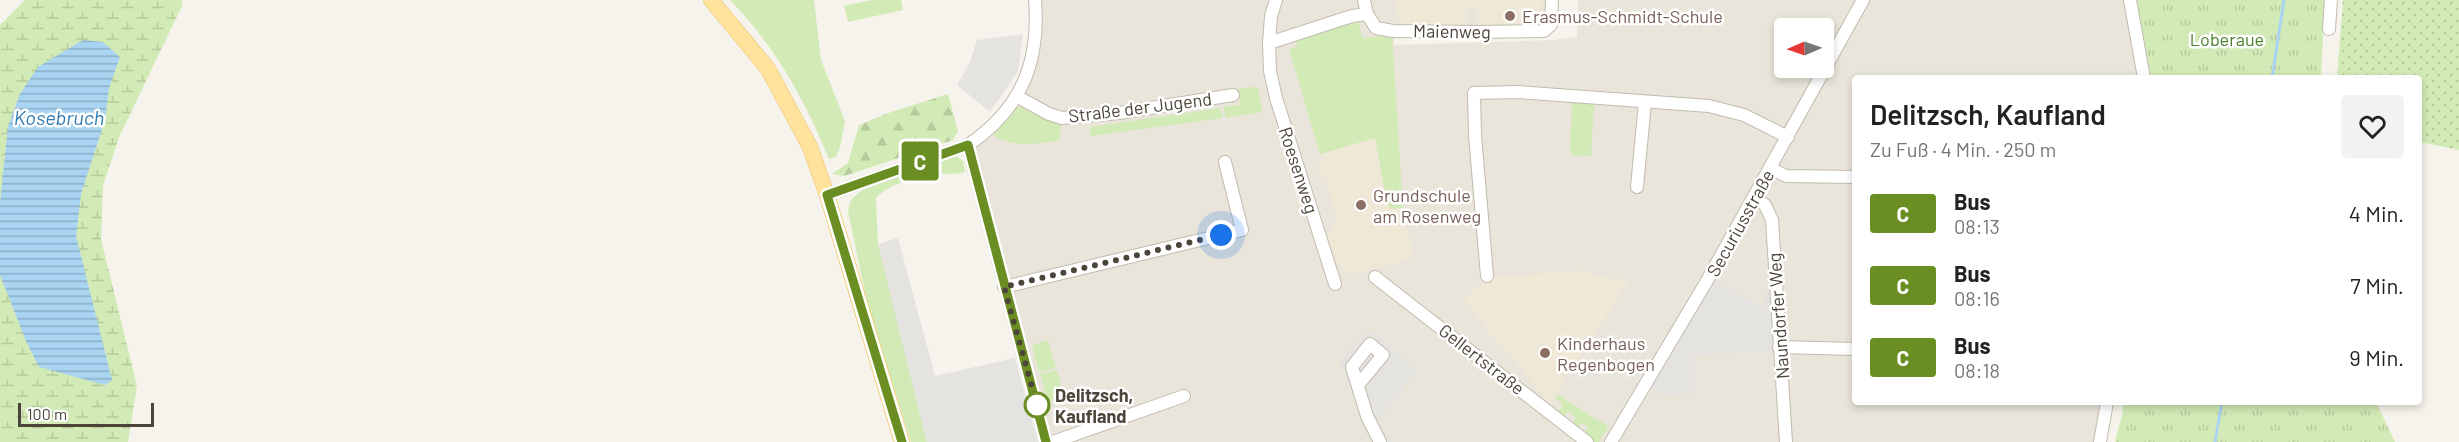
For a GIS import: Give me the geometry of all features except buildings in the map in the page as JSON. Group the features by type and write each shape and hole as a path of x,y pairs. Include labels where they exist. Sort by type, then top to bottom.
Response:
{"main road":[{"path":"711,0 768,69 810,147 827,195 902,442"}],"street":[{"path":"827,195 968,145 985,133 1016,96 1032,61 1037,24 1035,0"},
{"name":"Roesenweg","path":"1276,0 1271,16 1269,49 1276,98 1335,284"},
{"path":"1269,49 1352,16 1367,14 1364,0"},
{"name":"Maienweg","path":"1367,14 1376,28 1393,31 1478,33 1544,31 1551,25 1552,0"},
{"name":"Securiusstraße","path":"1611,442 1708,279 1863,0"},
{"path":"2130,0 2143,75"},
{"path":"2330,29 2331,0"},
{"path":"1487,276 1475,135 1474,93 1518,92 1708,106 1744,115 1788,137"},
{"name":"Straße der Jugend","path":"1016,96 1049,114 1062,118 1119,113 1233,95"},
{"path":"1637,187 1645,102"},
{"path":"968,145 1046,442"},
{"path":"1004,287 1242,230 1225,162"},
{"path":"1770,168 1786,176 1852,177"},
{"name":"Naundorfer Weg","path":"1754,197 1765,204 1772,220 1786,442"},
{"name":"Gellertstraße","path":"1376,277 1587,442"},
{"path":"1779,347 1852,349"},
{"path":"1358,385 1367,416 1380,442"},
{"path":"1053,442 1184,396"},
{"path":"2100,442 2106,405"}],"shaded area":[{"path":"1035,0 1545,0 1545,27 1393,29 1394,45 1554,40 1577,37 1578,0 2130,0 2143,75 1852,75 1852,405 2108,405 2102,442 1046,442 968,145 985,133 1024,81"},
{"path":"1394,0 1542,0 1542,26 1478,26 1478,7 1466,6 1466,25 1401,26"},
{"path":"1023,34 1018,71 990,112 957,85 970,62 977,40"},
{"name":"Grundschule am Rosenweg","path":"1375,138 1387,202 1391,209 1403,208 1413,258 1351,275 1345,272 1334,258 1328,237 1337,219 1326,181 1322,182 1317,164 1322,162 1320,154"},
{"path":"898,238 935,376 1015,358 1038,442 927,442 878,244"},
{"name":"Kinderhaus Regenbogen","path":"1583,271 1598,277 1629,280 1550,403 1464,301 1483,283 1492,283 1492,277"},
{"path":"1709,277 1760,306 1765,306 1765,293 1776,292 1779,351 1694,355 1695,393 1664,395 1644,385"},
{"path":"1368,329 1418,370 1378,420 1392,442 1374,442 1362,421 1340,362"}],"green space":[{"path":"25,0 182,0 182,6 120,135 103,185 101,239 137,386 128,442 0,442 0,25"},
{"path":"730,0 814,0 821,60 845,121 836,157 829,159 810,116 775,55 761,35"},
{"path":"872,0 901,0 903,10 848,22 844,6"},
{"name":"Loberaue","path":"2130,0 2325,0 2321,75 2143,75"},
{"path":"2343,0 2459,0 2459,150 2422,142 2422,75 2337,75"},
{"path":"1352,17 1358,22 1363,38 1392,35 1403,208 1391,209 1387,202 1375,138 1320,154 1289,49 1297,46 1295,36"},
{"path":"1258,88 1262,112 1226,118 1223,107 1240,105 1238,89"},
{"path":"948,94 958,131 953,140 844,176 832,174 848,163 859,125"},
{"path":"1572,100 1594,102 1591,156 1570,155"},
{"path":"1018,107 1024,107 1059,121 1060,140 1034,144 1015,143 992,134"},
{"path":"1220,108 1223,118 1091,136 1090,127"},
{"path":"958,157 963,161 965,172 913,179 888,189 876,198 878,244 927,442 911,442 867,302 848,211 854,197 890,177 921,166"},
{"path":"1048,340 1056,368 1039,372 1032,345"},
{"path":"1057,370 1064,397 1048,402 1040,374"},
{"path":"1559,395 1609,426 1599,442 1594,442 1583,434 1588,427 1582,423 1577,429 1571,424 1576,418 1568,411 1563,418 1557,413 1563,405 1555,397"},
{"path":"2122,405 2377,405 2395,442 2115,442 2123,411"}],"water":[{"name":"Kosebruch","path":"83,40 103,42 120,57 109,88 105,120 81,194 76,236 112,380 105,385 39,367 26,341 0,275 0,203 8,126 20,94 38,67"}],"waterway":[{"path":"2272,75 2284,0"},
{"path":"2215,442 2221,405"}],"bus line":[{"name":"C","path":"902,442 827,195 968,145 1046,442"}],"place":[{"name":"Erasmus-Schmidt-Schule","path":"1510,16"},
{"name":"Grundschule am Rosenweg","path":"1361,205"},
{"name":"Kinderhaus Regenbogen","path":"1545,353"},
{"name":"Delitzsch, Kaufland","path":"1037,405"}],"route":[{"path":"1037,405 1004,287 1221,235"}]}
